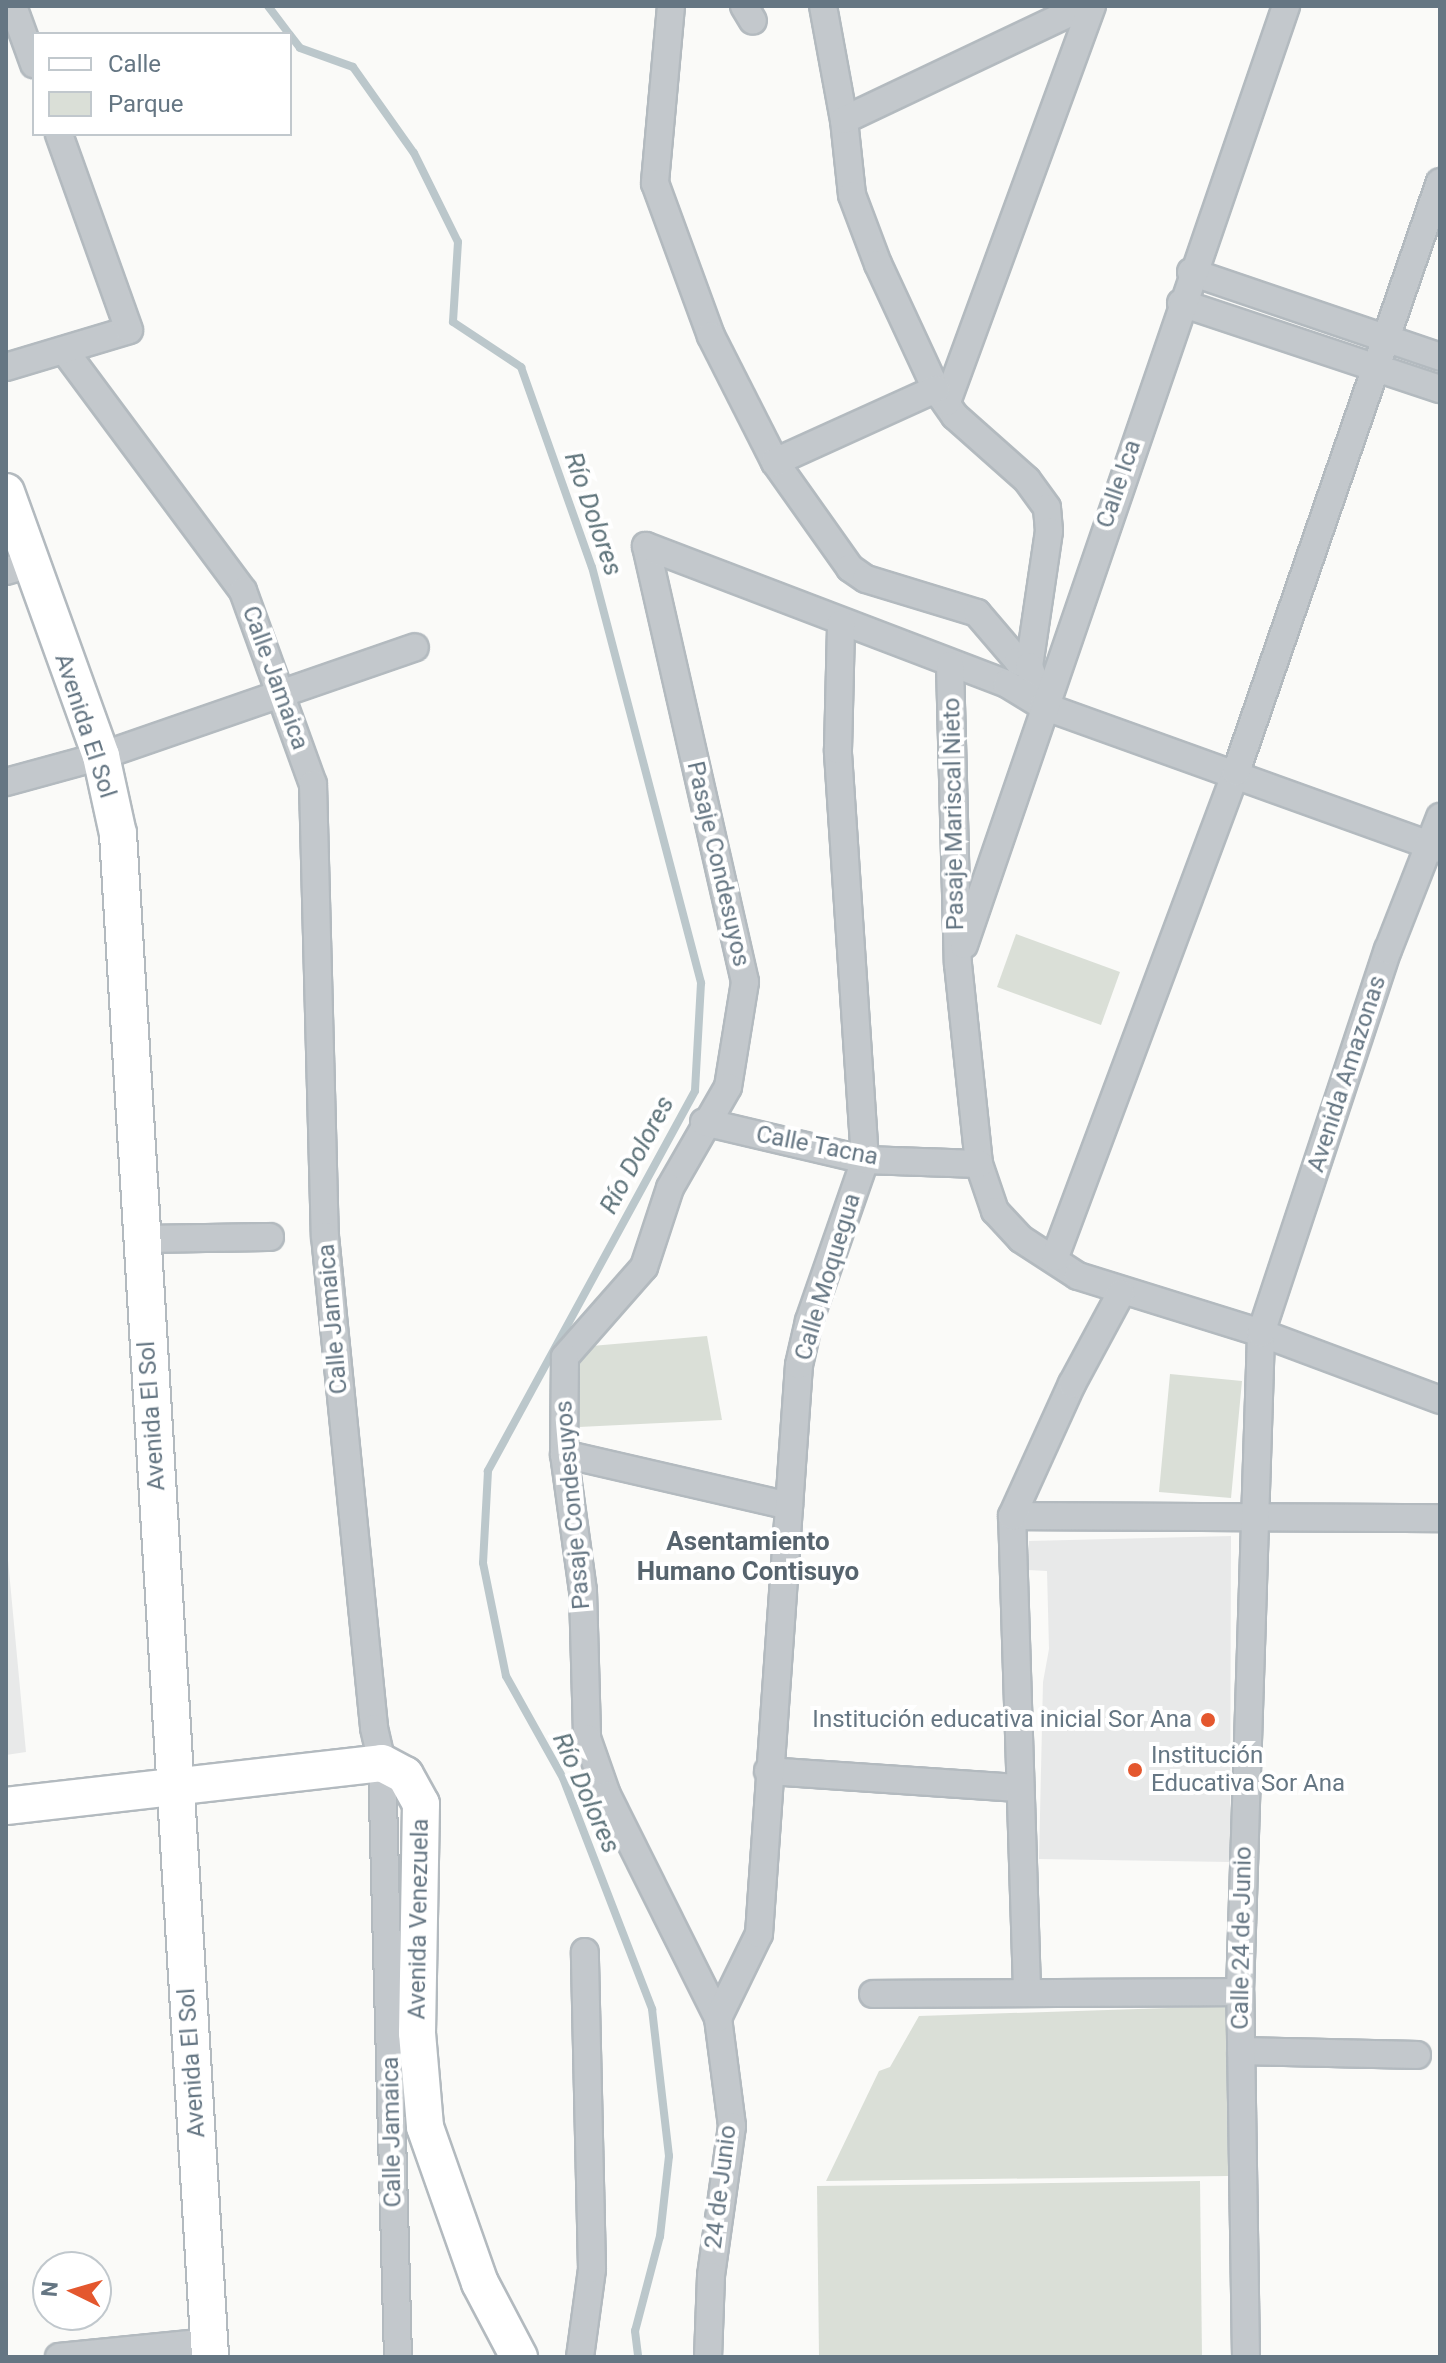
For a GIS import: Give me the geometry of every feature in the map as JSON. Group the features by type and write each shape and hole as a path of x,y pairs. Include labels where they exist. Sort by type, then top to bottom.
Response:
{"street":[{"path":"13,6 32,58"},
{"path":"671,6 655,183 711,336 775,462 850,568 866,579 977,613 1018,661 1029,666"},
{"path":"823,6 859,219 942,396 1027,480 1047,508 1049,531 1029,666 1043,706"},
{"path":"844,120 1084,6"},
{"path":"775,462 942,396 1092,6"},
{"name":"Calle Ica","path":"958,964 1191,272 1286,6"},
{"path":"6,367 129,330 60,136"},
{"path":"1055,1257 1236,772 1373,366 1440,182"},
{"path":"1191,272 1440,357"},
{"path":"1181,303 1440,389"},
{"name":"Calle Jamaica","path":"64,350 243,591 313,784 325,1236 370,1698 382,1763 398,2357"},
{"name":"Avenida El Sol","path":"6,492 18,568 101,756 118,834 210,2349"},
{"name":"Pasaje Condesuyos","path":"718,2018 607,1795 587,1738 583,1591 564,1454 565,1357 644,1267 670,1188 704,1122 728,1087 745,982 646,546 841,624"},
{"path":"841,624 1007,684 1043,706 1236,772 1435,847"},
{"name":"Calle Moquegua","path":"718,2018 759,1934 768,1771 799,1365 809,1321 865,1160 838,750 841,624"},
{"path":"6,782 101,756 415,647"},
{"name":"Pasaje Mariscal Nieto","path":"950,665 958,964 979,1164 995,1211 1021,1239 1055,1257 1078,1276 1121,1293 1261,1333 1440,1400"},
{"name":"Avenida Amazonas","path":"1252,1519 1261,1333 1388,950 1435,847 1440,817"},
{"name":"Calle Tacna","path":"704,1122 865,1160 979,1164"},
{"path":"141,1239 270,1237"},
{"path":"1027,1990 1012,1516 1072,1384 1121,1293"},
{"path":"564,1454 789,1506"},
{"path":"1012,1516 1440,1518"},
{"name":"Calle 24 de Junio","path":"1246,2357 1240,1992 1252,1519"},
{"path":"6,1806 382,1763"},
{"name":"Avenida Venezuela","path":"382,1763 405,1775 421,1804 417,2033 425,2127 480,2283 519,2357"},
{"path":"768,1771 1019,1788"},
{"path":"580,2357 592,2269 585,1952"},
{"path":"873,1994 1027,1990 1240,1992"},
{"name":"24 de Junio","path":"708,2357 711,2276 732,2126 718,2018"},
{"path":"1241,2051 1417,2055"},
{"path":"59,2357 210,2349"}],"shaded area":[{"name":"Institución Educativa Sor Ana","path":"1231,1536 1230,1862 1039,1859 1043,1682 1049,1649 1047,1571 1028,1570 1029,1541"},
{"path":"6,1539 26,1752 6,1755"}],"green space":[{"path":"1016,934 1120,972 1101,1025 997,987"},
{"path":"707,1336 722,1420 579,1427 572,1357 580,1347"},
{"path":"1170,1374 1242,1381 1231,1498 1159,1492"},
{"path":"1230,2006 1228,2176 826,2181 879,2071 890,2067 919,2016"},
{"path":"1200,2181 1202,2357 819,2357 817,2186"}],"waterway":[{"name":"Río Dolores","path":"268,6 288,32"},
{"name":"Río Dolores","path":"292,38 300,48 353,67 414,153 458,242 453,322 521,367 592,567 701,983 695,1091 488,1471 483,1563 506,1676 563,1778 652,2009 669,2156 660,2236 635,2331 638,2357"}],"place":[{"name":"Institución educativa inicial Sor Ana","path":"1208,1720"},
{"name":"Institución Educativa Sor Ana","path":"1135,1770"}],"district":[{"name":"Asentamiento Humano Contisuyo","path":"748,1557"}]}
